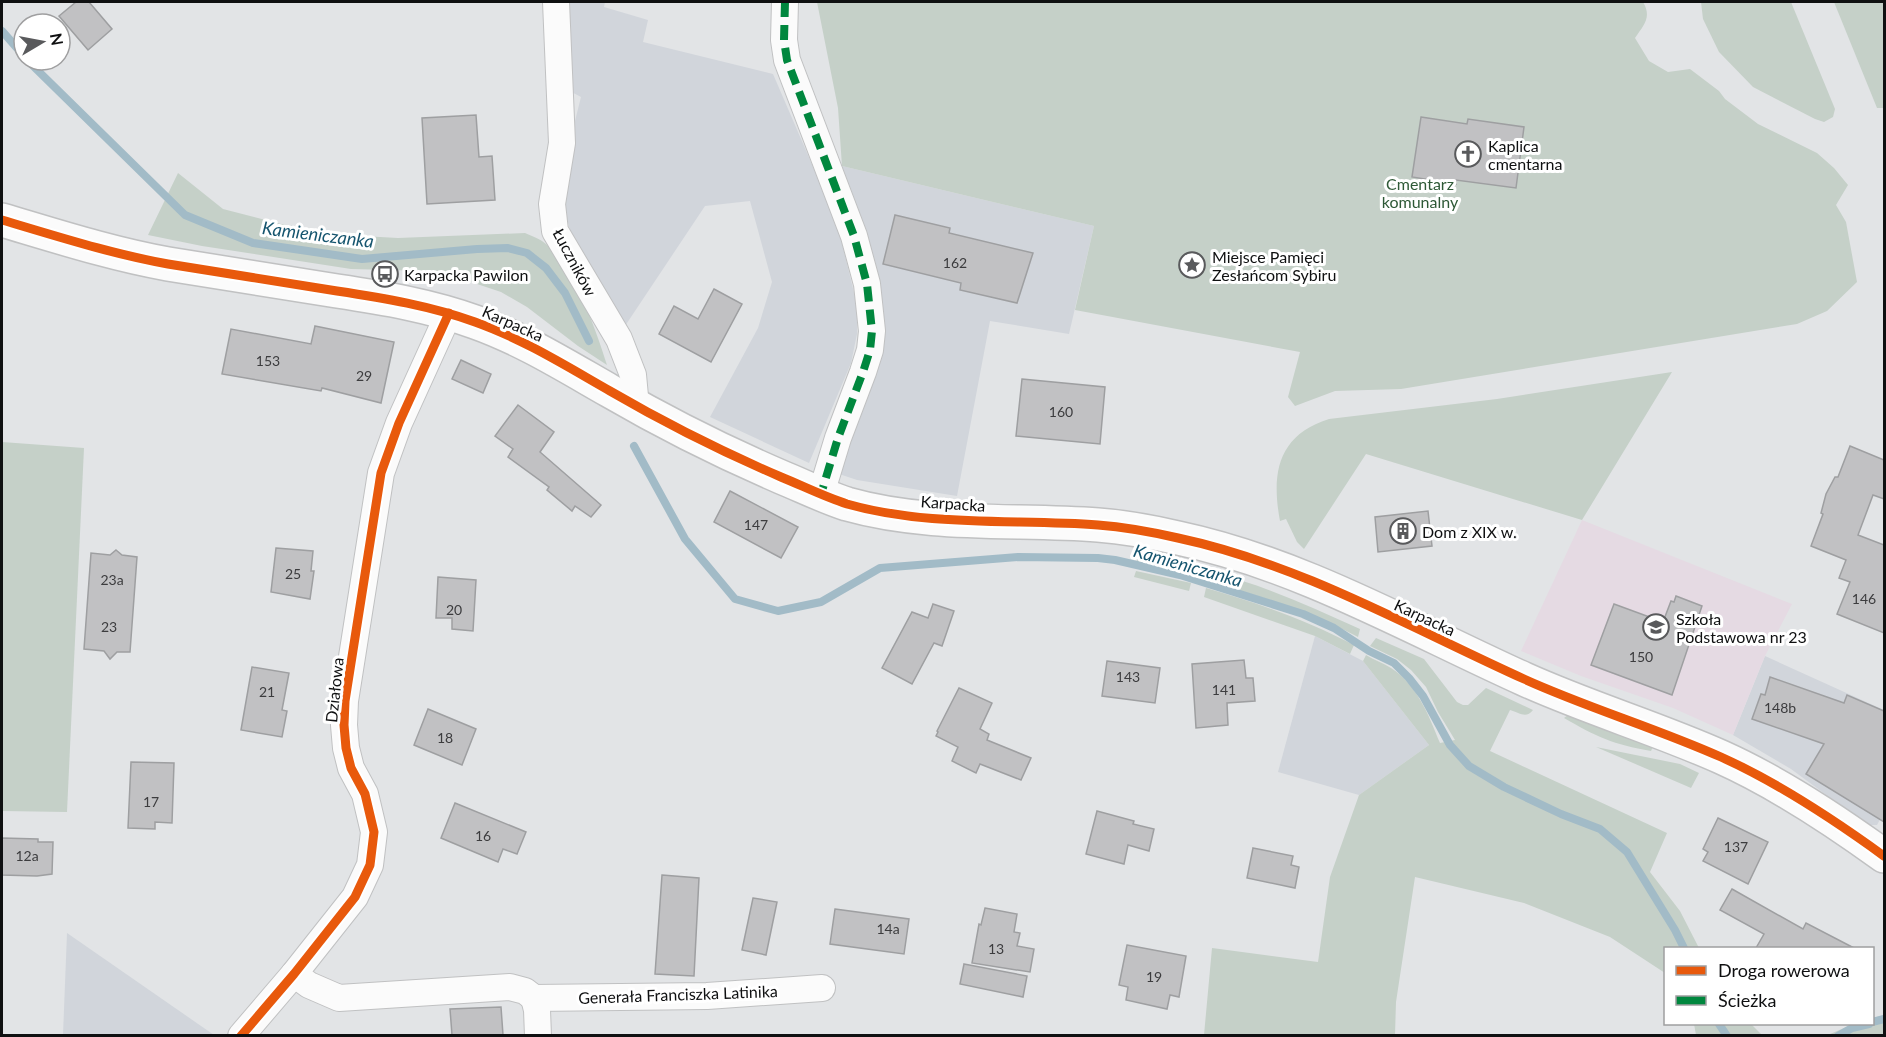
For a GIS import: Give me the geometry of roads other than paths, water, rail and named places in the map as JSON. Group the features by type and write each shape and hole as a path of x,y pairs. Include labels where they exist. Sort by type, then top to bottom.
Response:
{"street":[{"name":"Łuczników","path":"555,2 562,143 552,204 555,231 619,339 633,375 636,407"},
{"path":"785,2 784,40 787,60 854,236 867,284 872,331 870,350 863,372 820,494"},
{"name":"Karpacka","path":"2,220 77,242 162,262 378,297 449,313 507,335 636,407 730,455 841,502 866,508 944,519 1101,525 1203,543 1246,556 1338,592 1554,692 1721,757 1761,776 1803,801 1884,856"},
{"name":"Działowa","path":"241,1035 294,974 355,897 364,881 372,857 374,832 365,794 351,768 346,747 345,701 381,472 403,414 449,313"},
{"name":"Generała Franciszka Latinika","path":"294,974 309,985 339,998 510,987 525,991 534,998 707,996 822,988"},
{"path":"534,998 538,1035"}],"waterway":[{"name":"Kamieniczanka","path":"2,31 12,42"},
{"name":"Kamieniczanka","path":"39,72 185,215 253,243 362,259 477,249 508,248 527,253 546,268 565,293 589,341"},
{"name":"Kamieniczanka","path":"634,446 685,539 735,599 778,611 821,602 880,568 1018,557 1098,558 1180,575 1303,614 1334,628 1369,651 1394,663 1409,678 1423,696 1450,745 1469,766 1504,787 1561,814 1600,829 1627,852 1684,947"},
{"name":"Kamieniczanka","path":"1874,1022 1884,1019"},
{"name":"Kamieniczanka","path":"1720,1025 1727,1036"},
{"name":"Kamieniczanka","path":"1838,1036 1852,1028 1865,1025"}],"place":[{"name":"Kaplica cmentarna","path":"1468,154"},
{"name":"Miejsce Pamięci Zesłańcom Sybiru","path":"1192,265"},
{"name":"Karpacka Pawilon","path":"385,274"},
{"name":"Dom z XIX w.","path":"1403,531"},
{"name":"Szkoła Podstawowa nr 23","path":"1656,627"}],"park label":[{"name":"Cmentarz komunalny","path":"1420,192"}]}
